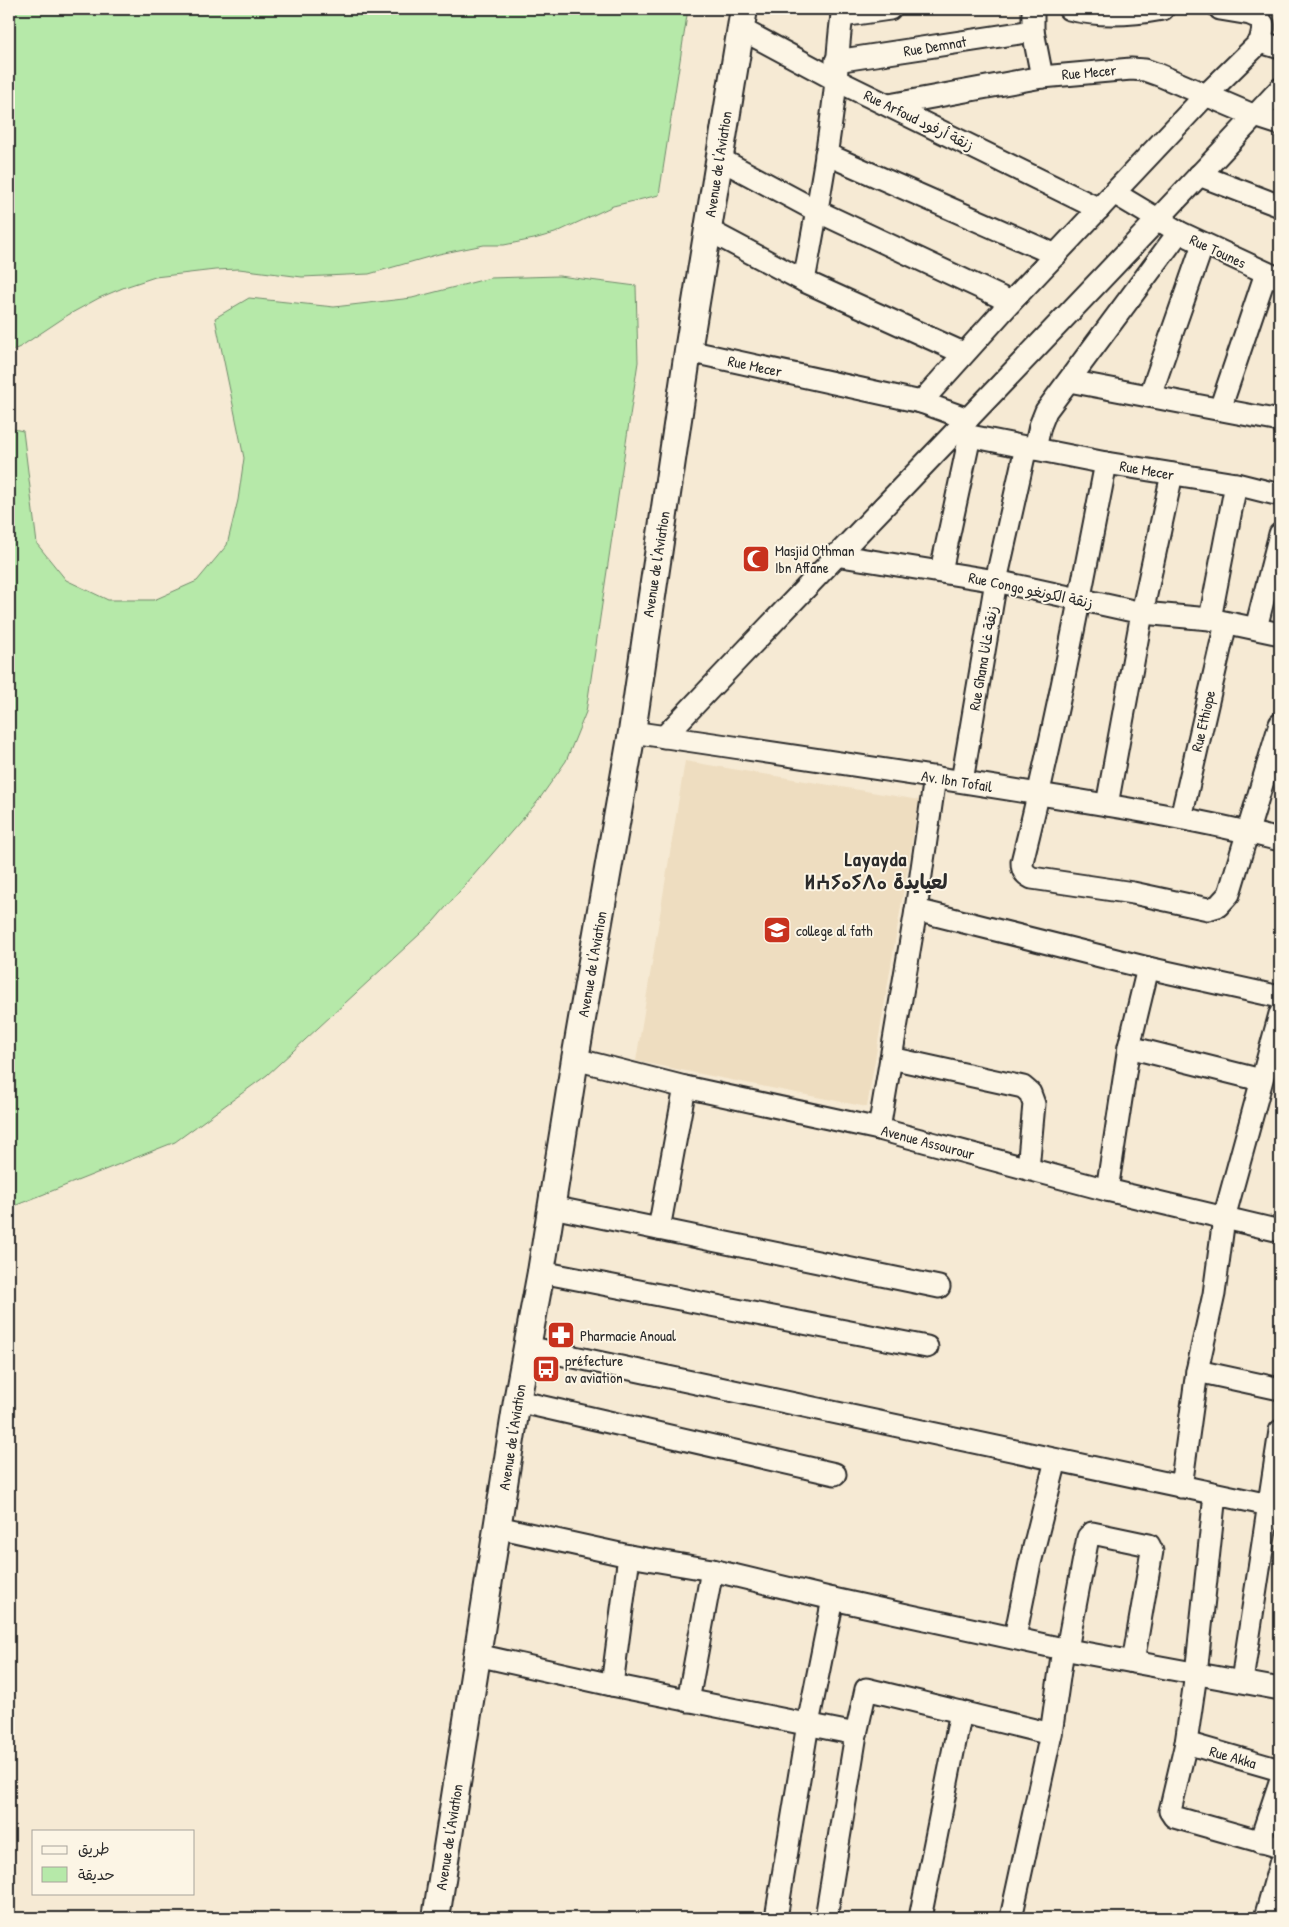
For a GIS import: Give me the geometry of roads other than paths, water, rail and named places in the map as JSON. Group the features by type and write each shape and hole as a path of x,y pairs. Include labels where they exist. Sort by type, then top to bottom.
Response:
{"street":[{"path":"804,281 826,154 842,12 890,9"},
{"path":"1033,9 1033,31 1042,77"},
{"path":"1068,9 1096,14 1163,9"},
{"path":"921,402 963,353 1099,208 1206,95 1260,42 1264,29 1251,11 1220,9"},
{"name":"Rue Arfoud زنقة أرفود","path":"743,19 836,70 889,106 1099,208"},
{"name":"Avenue de l'Aviation","path":"436,1918 517,1401 541,1272 575,1059 632,732 718,158 743,19"},
{"name":"Rue Demnat","path":"836,70 1033,31"},
{"path":"1260,42 1280,48"},
{"name":"Rue Mecer","path":"889,106 1042,77 1131,69 1146,70 1255,116 1280,124"},
{"path":"664,737 835,555 964,429 1280,88"},
{"path":"826,154 1056,255"},
{"path":"718,158 817,211 1011,302"},
{"path":"1199,175 1280,206"},
{"path":"1114,193 1159,219"},
{"name":"Rue Tounes","path":"1159,219 1179,232 1273,276"},
{"path":"708,230 804,281 963,353"},
{"name":"Rue Ghana زنقة غانا","path":"962,781 996,581 1030,448 1046,411 1179,232"},
{"path":"1150,396 1203,244"},
{"path":"1220,409 1273,276"},
{"name":"Rue Mecer","path":"688,351 921,402 964,429 1030,448 1106,463 1236,484 1280,494"},
{"path":"1069,381 1280,421"},
{"path":"940,571 964,429"},
{"path":"1106,463 1080,600 1039,794 1022,862 1022,870 1026,876 1032,878 1133,893 1208,908 1218,906 1229,894 1248,832 1272,777 1280,724"},
{"path":"1107,805 1142,613 1172,474"},
{"name":"Rue Ethiope","path":"1181,818 1218,621 1236,484"},
{"path":"1256,628 1280,534"},
{"name":"Rue Congo زنقة الكونغو","path":"835,555 996,581 1142,613 1218,621 1280,634"},
{"name":"Av. Ibn Tofail","path":"632,732 962,781 1107,805 1181,818 1280,840"},
{"path":"880,1129 916,910 935,777"},
{"path":"916,910 1148,968 1280,997"},
{"path":"1107,1190 1129,1047 1148,968"},
{"path":"1181,1487 1197,1371 1214,1294 1224,1218 1280,1014"},
{"path":"1129,1047 1261,1080"},
{"path":"891,1058 1023,1087 1030,1093 1034,1104 1028,1169"},
{"name":"Avenue Assourour","path":"575,1059 685,1087 880,1129 1107,1190 1280,1231"},
{"path":"659,1229 685,1087"},
{"path":"552,1207 939,1288"},
{"path":"541,1272 928,1347"},
{"path":"527,1347 1268,1505"},
{"path":"1197,1371 1280,1389"},
{"path":"517,1401 835,1474"},
{"path":"1242,1681 1280,1431"},
{"path":"1015,1638 1030,1563 1056,1460"},
{"path":"1216,1494 1196,1674 1186,1743 1170,1808 1171,1814 1174,1817 1270,1844 1280,1782"},
{"path":"497,1527 629,1556 712,1570 979,1632 1280,1689"},
{"path":"1011,1918 1050,1734 1088,1537 1092,1533 1149,1545 1152,1550 1133,1662"},
{"path":"612,1685 629,1556"},
{"path":"688,1701 712,1570"},
{"path":"776,1918 808,1724 833,1599"},
{"path":"477,1656 688,1701 856,1734"},
{"path":"826,1918 856,1734 866,1689 1050,1734"},
{"path":"920,1918 961,1712"},
{"name":"Rue Akka","path":"1186,1743 1280,1770"},
{"path":"1265,1918 1280,1864"}],"place":[{"name":"Masjid Othman Ibn Affane","path":"756,559"},
{"name":"college al fath","path":"777,930"},
{"name":"Pharmacie Anoual","path":"561,1335"},
{"name":"préfecture av aviation","path":"546,1369"}],"district":[{"name":"Layayda ⵍⵄⵢⴰⵢⴷⴰ لعيايدة","path":"876,870"}]}
